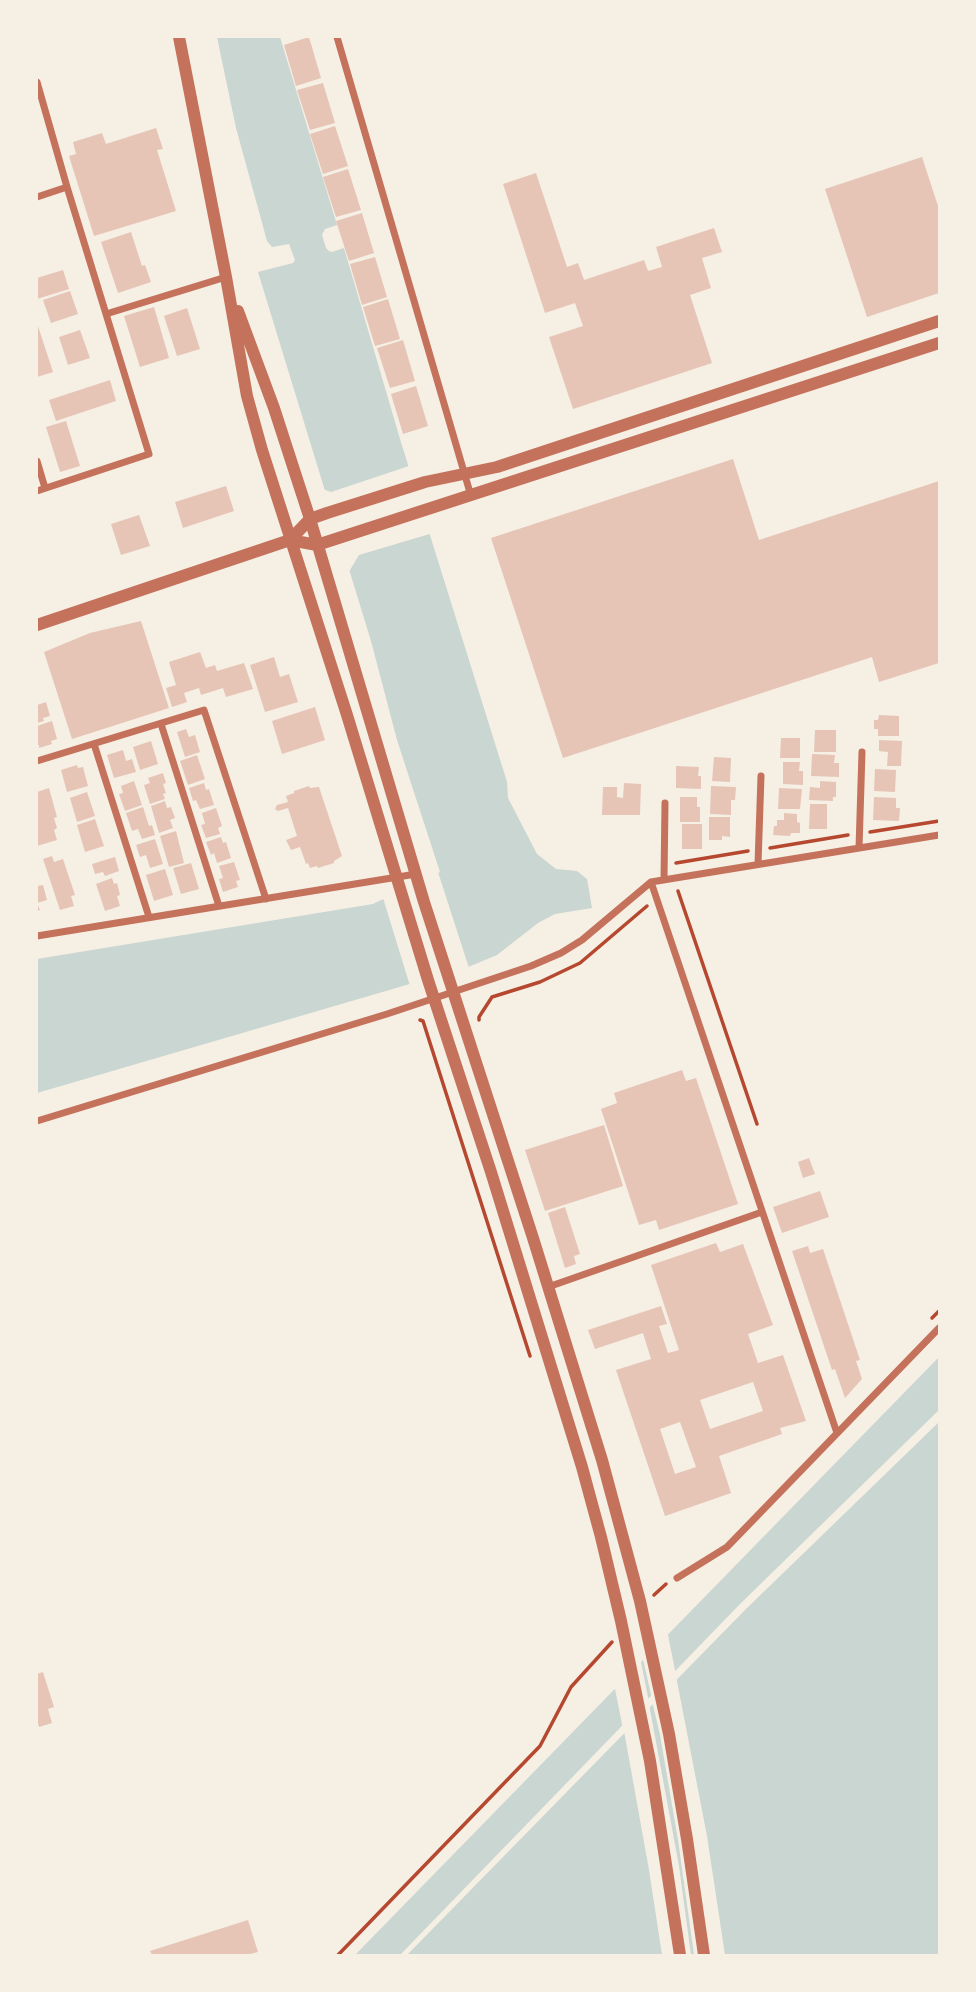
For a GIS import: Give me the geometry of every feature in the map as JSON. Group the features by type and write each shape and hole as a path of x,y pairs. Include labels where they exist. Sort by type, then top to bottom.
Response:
{"street":[{"path":"179,37 247,396 582,1467 621,1621 650,1761 680,1955"},
{"path":"337,37 471,496"},
{"path":"37,84 149,454 41,490 37,461"},
{"path":"37,197 66,187"},
{"path":"106,314 226,277"},
{"path":"226,277 274,408 310,519 447,974 602,1460 640,1601 669,1734 704,1955"},
{"path":"37,625 290,540 310,519 327,513 425,482 497,467 939,321"},
{"path":"290,540 317,545 939,343"},
{"path":"37,761 204,710 266,899"},
{"path":"161,724 219,906"},
{"path":"94,744 149,917"},
{"path":"859,848 862,752"},
{"path":"758,864 761,776"},
{"path":"664,880 665,803"},
{"path":"37,1121 453,993 561,954 582,940 651,882 939,835"},
{"path":"37,936 266,899 399,884 418,878"},
{"path":"651,882 837,1433"},
{"path":"548,1287 762,1212"},
{"path":"677,1578 727,1547 939,1328"}],"path":[{"path":"664,865 939,821"},
{"path":"480,1022 479,1017 492,997 540,982 580,963 656,898 689,889"},
{"path":"678,891 757,1124"},
{"path":"420,1020 423,1021 429,1037 534,1368"},
{"path":"653,1596 662,1586 677,1578"},
{"path":"338,1955 540,1746 571,1687 617,1637"}],"shaded area":[{"path":"217,37 280,37 337,225 325,229 322,235 329,251 344,248 400,439 507,782 508,798 537,854 556,869 577,871 587,879 592,908 555,914 538,923 497,955 468,967 37,1093 37,959 373,904 440,872 397,740 371,641 258,272 293,263 295,260 289,244 272,247 267,241 236,128"},
{"path":"939,1357 939,1410 740,1604 400,1955 355,1955"},
{"path":"939,1422 939,1955 407,1955 746,1609"}],"pier":[{"path":"412,465 433,533 359,555 347,575 320,488 331,492"},
{"path":"438,872 469,968 410,986 383,898"},
{"path":"667,1630 676,1675 652,1699 642,1655"},
{"path":"640,1657 649,1702 623,1729 614,1684"},
{"path":"676,1676 707,1836 725,1955 694,1955 678,1840 652,1701"},
{"path":"649,1704 679,1866 691,1955 662,1955 624,1731"}],"building":[{"path":"309,37 321,78 296,86 284,45"},
{"path":"323,83 335,123 310,130 297,90"},
{"path":"335,126 348,166 323,174 310,134"},
{"path":"156,128 163,149 157,150 176,211 94,236 69,156 76,154 73,142 102,133 106,144"},
{"path":"922,157 939,209 939,293 867,317 825,189"},
{"path":"348,169 361,210 336,217 323,177"},
{"path":"536,173 567,267 578,263 584,280 644,260 648,271 662,267 656,247 714,228 722,252 702,258 711,288 690,295 712,363 573,409 549,337 583,326 575,303 545,313 503,184"},
{"path":"362,213 374,253 349,261 336,221"},
{"path":"131,232 142,266 145,265 151,282 118,293 101,242"},
{"path":"375,257 387,297 362,305 350,264"},
{"path":"63,270 69,289 37,299 37,278"},
{"path":"70,291 78,314 51,323 43,300"},
{"path":"388,299 400,339 375,346 363,307"},
{"path":"154,307 169,358 140,367 124,316"},
{"path":"187,308 200,349 177,356 164,316"},
{"path":"37,323 53,372 37,377"},
{"path":"80,330 90,358 68,365 59,337"},
{"path":"403,340 415,381 390,388 377,348"},
{"path":"110,380 116,401 56,421 49,400"},
{"path":"416,386 428,426 403,434 391,394"},
{"path":"66,421 80,466 60,472 46,427"},
{"path":"733,459 759,540 939,481 939,663 879,682 872,657 563,758 491,538"},
{"path":"226,486 234,511 183,528 175,502"},
{"path":"139,515 150,546 121,555 111,524"},
{"path":"141,621 169,708 72,739 44,652 90,633"},
{"path":"200,652 206,668 215,665 217,671 244,663 253,689 226,697 223,688 201,695 199,688 184,693 187,702 172,707 166,688 176,685 169,662"},
{"path":"274,657 280,677 289,674 298,702 265,712 250,665"},
{"path":"46,702 50,716 37,723 37,705"},
{"path":"315,707 325,740 282,754 272,721"},
{"path":"879,715 899,716 899,736 878,736 878,729 874,729 874,720 878,720"},
{"path":"52,721 57,739 51,741 52,744 39,748 37,726"},
{"path":"186,729 189,737 195,735 200,752 185,757 177,732"},
{"path":"815,730 836,730 836,752 814,752"},
{"path":"781,738 800,738 800,758 780,758"},
{"path":"879,740 902,741 901,766 887,766 888,752 879,751"},
{"path":"151,741 158,764 140,770 133,747"},
{"path":"123,750 126,761 132,759 136,772 114,778 107,755"},
{"path":"812,754 835,755 834,763 839,763 839,777 811,776"},
{"path":"197,755 205,779 188,785 180,761"},
{"path":"714,757 731,758 730,782 712,781"},
{"path":"783,762 800,762 799,771 803,771 803,785 783,784"},
{"path":"77,765 78,768 83,767 88,786 67,792 61,770"},
{"path":"676,766 699,767 701,789 676,788"},
{"path":"875,769 896,770 895,792 874,791"},
{"path":"163,773 166,783 163,784 165,799 150,804 144,785 150,783 148,778"},
{"path":"134,781 142,805 125,811 119,794 123,793 121,786"},
{"path":"820,781 836,782 836,797 833,797 833,801 809,800 810,787 820,788"},
{"path":"204,783 214,805 200,809 196,800 193,801 189,788"},
{"path":"624,783 641,784 640,815 602,815 603,787 617,787 617,797 623,798"},
{"path":"309,786 319,787 342,856 334,863 318,868 310,868 308,863 306,864 300,847 291,850 286,840 297,836 288,808 278,811 275,809 277,805 288,802 286,796"},
{"path":"711,786 736,787 735,800 731,800 731,815 710,814"},
{"path":"49,788 57,817 54,818 57,828 54,830 57,840 37,846 37,792"},
{"path":"779,788 802,789 800,809 778,809"},
{"path":"87,792 95,816 77,822 70,798"},
{"path":"680,797 697,797 700,822 680,822"},
{"path":"874,797 896,798 896,808 900,808 899,821 873,820"},
{"path":"165,801 167,808 171,807 175,818 170,820 173,828 159,833 151,806"},
{"path":"810,804 827,804 827,829 809,829"},
{"path":"143,807 155,835 142,839 138,829 132,831 126,813"},
{"path":"216,808 222,826 218,828 220,834 206,838 201,825 205,824 202,813"},
{"path":"784,813 797,814 800,833 791,833 790,836 773,835 777,820 784,820"},
{"path":"709,817 730,817 730,837 722,836 722,840 709,840"},
{"path":"95,819 104,846 85,852 77,825"},
{"path":"682,824 702,824 702,849 682,849"},
{"path":"176,831 184,863 169,867 160,836"},
{"path":"221,837 223,843 226,842 231,858 217,863 206,842"},
{"path":"155,839 163,864 150,868 146,855 140,857 136,845"},
{"path":"52,856 54,862 63,859 75,895 71,896 74,906 60,910 43,859"},
{"path":"115,857 119,871 105,876 103,872 95,874 92,864"},
{"path":"234,862 240,880 236,881 238,887 223,892 219,879 223,878 219,866"},
{"path":"191,863 199,889 181,894 173,868"},
{"path":"165,869 173,895 154,901 146,875"},
{"path":"112,878 114,884 117,883 120,906 105,911 96,884"},
{"path":"43,885 47,900 37,903 37,886"},
{"path":"682,1070 686,1081 696,1078 738,1204 659,1230 656,1220 639,1225 601,1109 617,1103 614,1093"},
{"path":"604,1125 623,1186 545,1211 525,1150"},
{"path":"809,1158 815,1174 803,1178 798,1162"},
{"path":"820,1191 829,1217 782,1233 773,1207"},
{"path":"565,1207 580,1254 574,1256 576,1264 565,1268 548,1213"},
{"path":"716,1243 720,1252 743,1244 773,1325 748,1334 758,1363 783,1355 806,1421 780,1428 782,1434 719,1456 731,1493 665,1516 616,1370 651,1359 643,1333 595,1349 588,1330 661,1306 667,1324 659,1326 668,1353 679,1350 651,1265","holes":["753,1382 763,1411 710,1429 700,1400","680,1422 696,1467 675,1474 660,1429"]},
{"path":"808,1246 810,1253 823,1249 860,1360 856,1361 862,1379 845,1398 835,1369 832,1370 792,1251"},
{"path":"43,1672 54,1707 48,1709 52,1723 39,1727 37,1674"},
{"path":"248,1920 258,1952 246,1955 152,1955 150,1951"}]}
